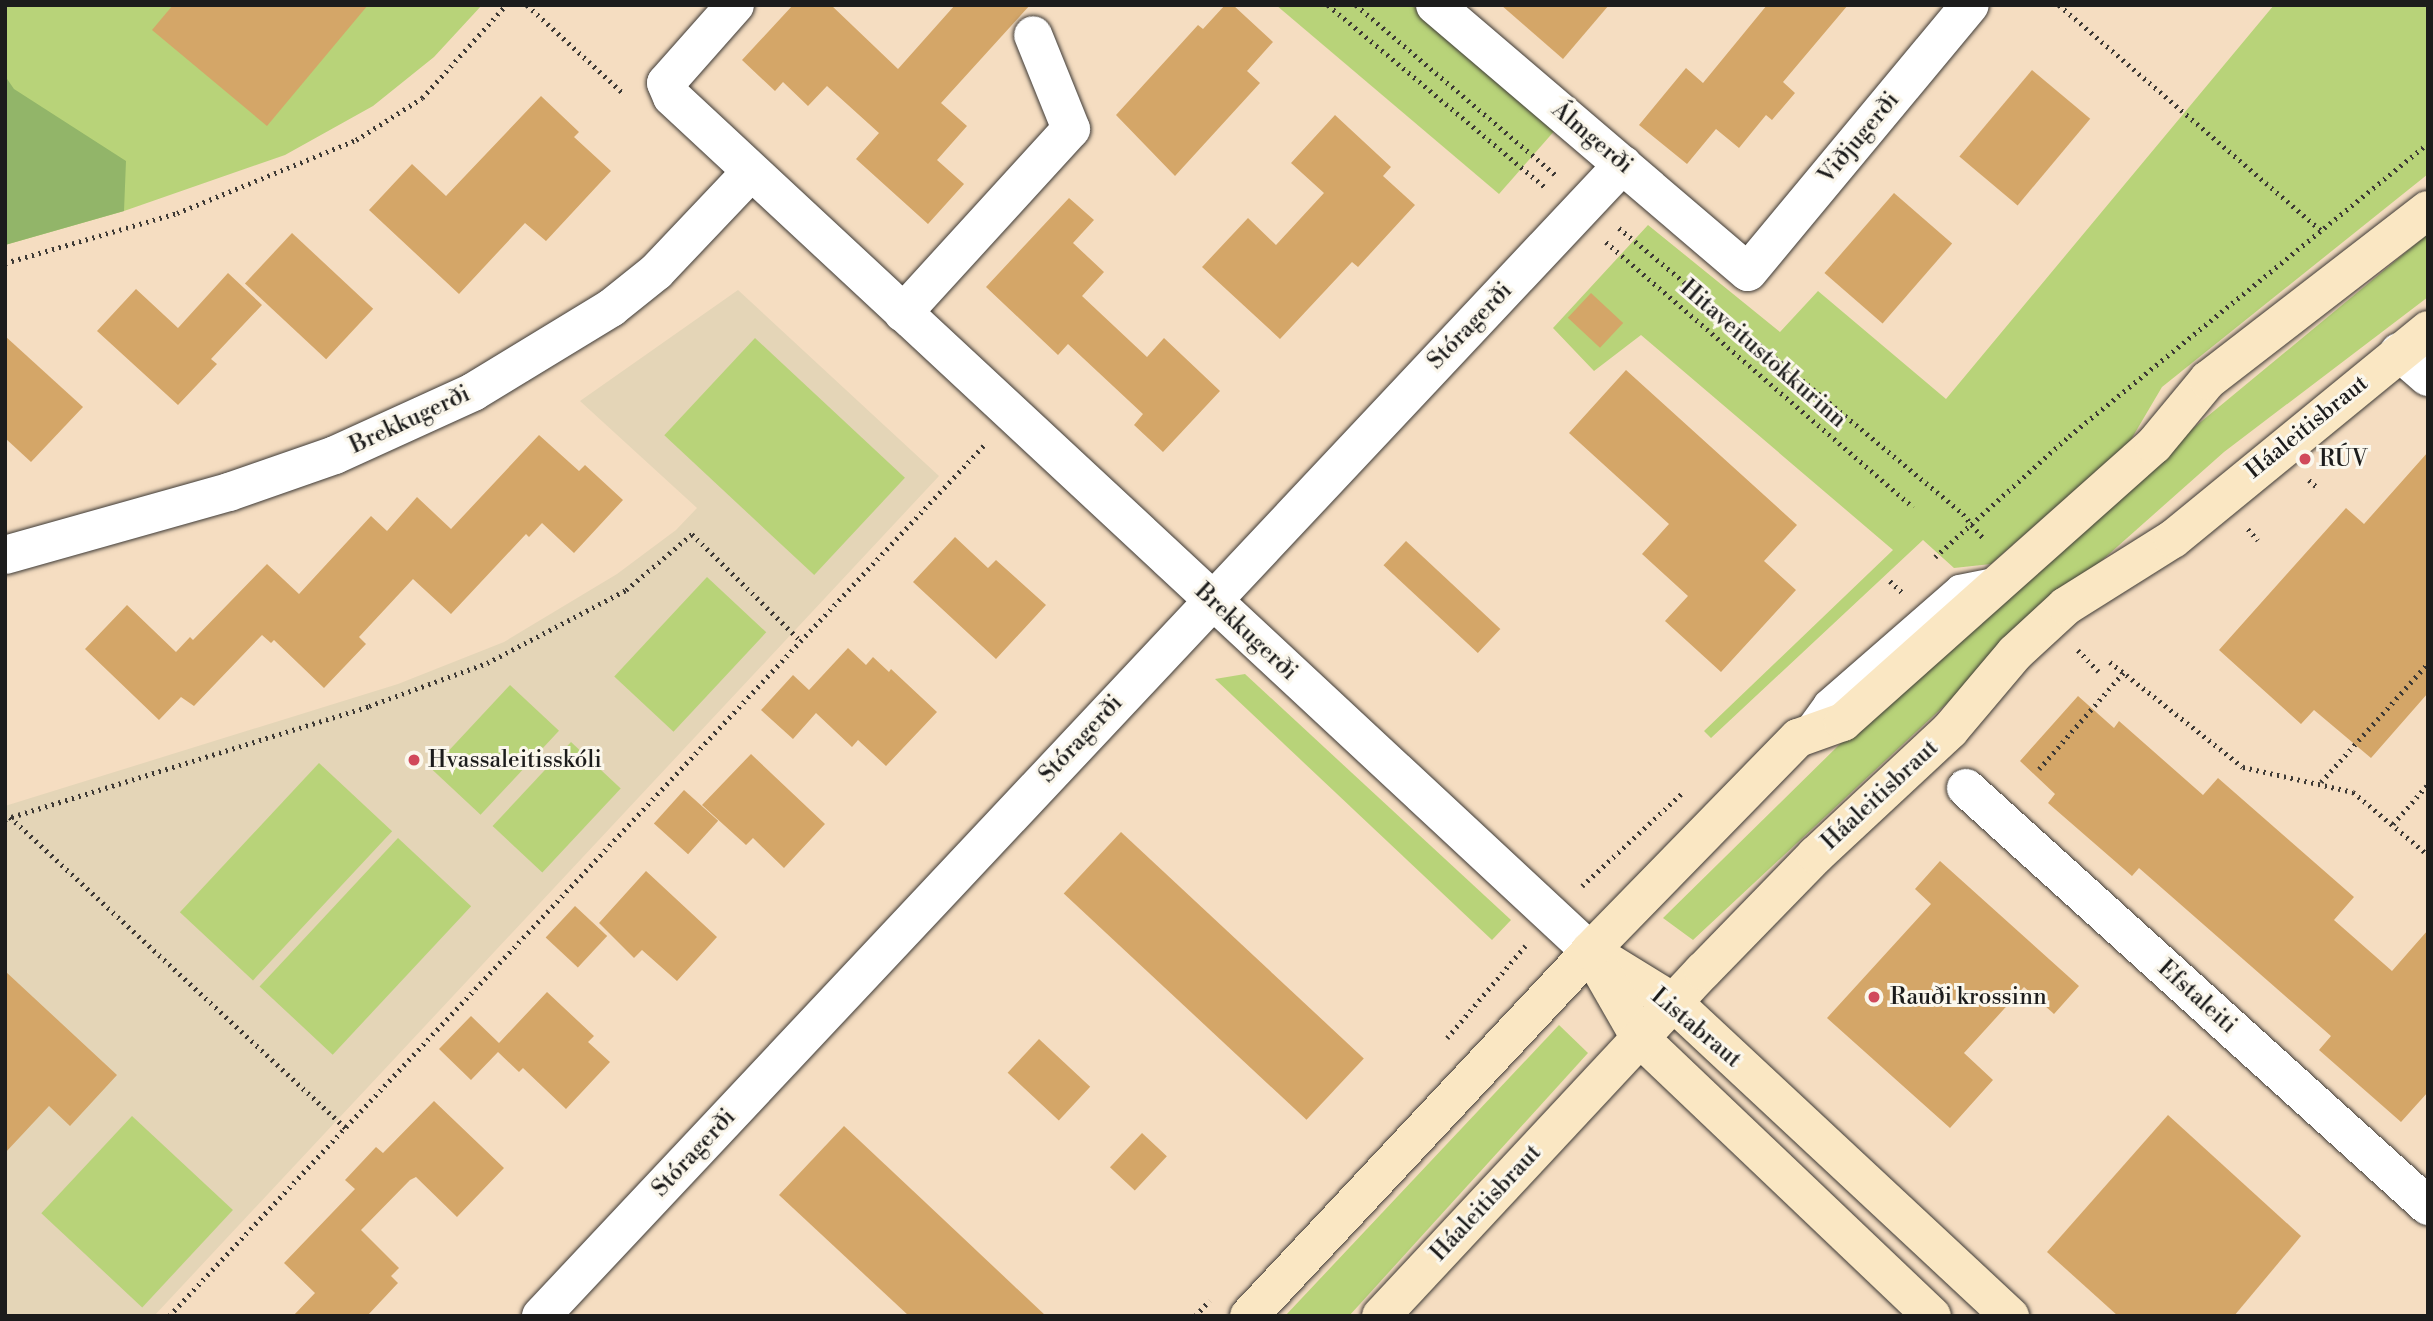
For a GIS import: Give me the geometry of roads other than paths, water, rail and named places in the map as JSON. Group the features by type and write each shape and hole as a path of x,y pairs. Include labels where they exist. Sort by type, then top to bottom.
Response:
{"main road":[{"path":"1249,1316 1590,951 1798,738 1843,722 1998,563 2154,444 2208,380 2428,210"},
{"name":"Háaleitisbraut","path":"1381,1316 1673,1002 1816,855 1950,730 2015,653 2066,606 2173,539 2414,341"},
{"name":"Listabraut","path":"1590,951 1673,1002 2010,1316"},
{"name":"Listabraut","path":"1590,951 1640,1038 1932,1316"}],"street":[{"name":"Brekkugerði","path":"735,5 666,83 672,97 1590,951"},
{"name":"Álmgerði","path":"1435,5 1748,272"},
{"name":"Viðjugerði","path":"1748,272 1970,5"},
{"path":"903,313 1071,129 1033,35"},
{"name":"Stóragerði","path":"541,1316 1623,164"},
{"name":"Brekkugerði","path":"5,555 229,492 335,455 473,392 611,308 656,272 751,172"},
{"path":"2414,341 2428,377"},
{"name":"Efstaleiti","path":"1966,788 2428,1206"}],"place":[{"name":"RÚV","path":"2305,459"},
{"name":"Hvassaleitisskóli","path":"414,760"},
{"name":"Rauði krossinn","path":"1874,997"}]}
